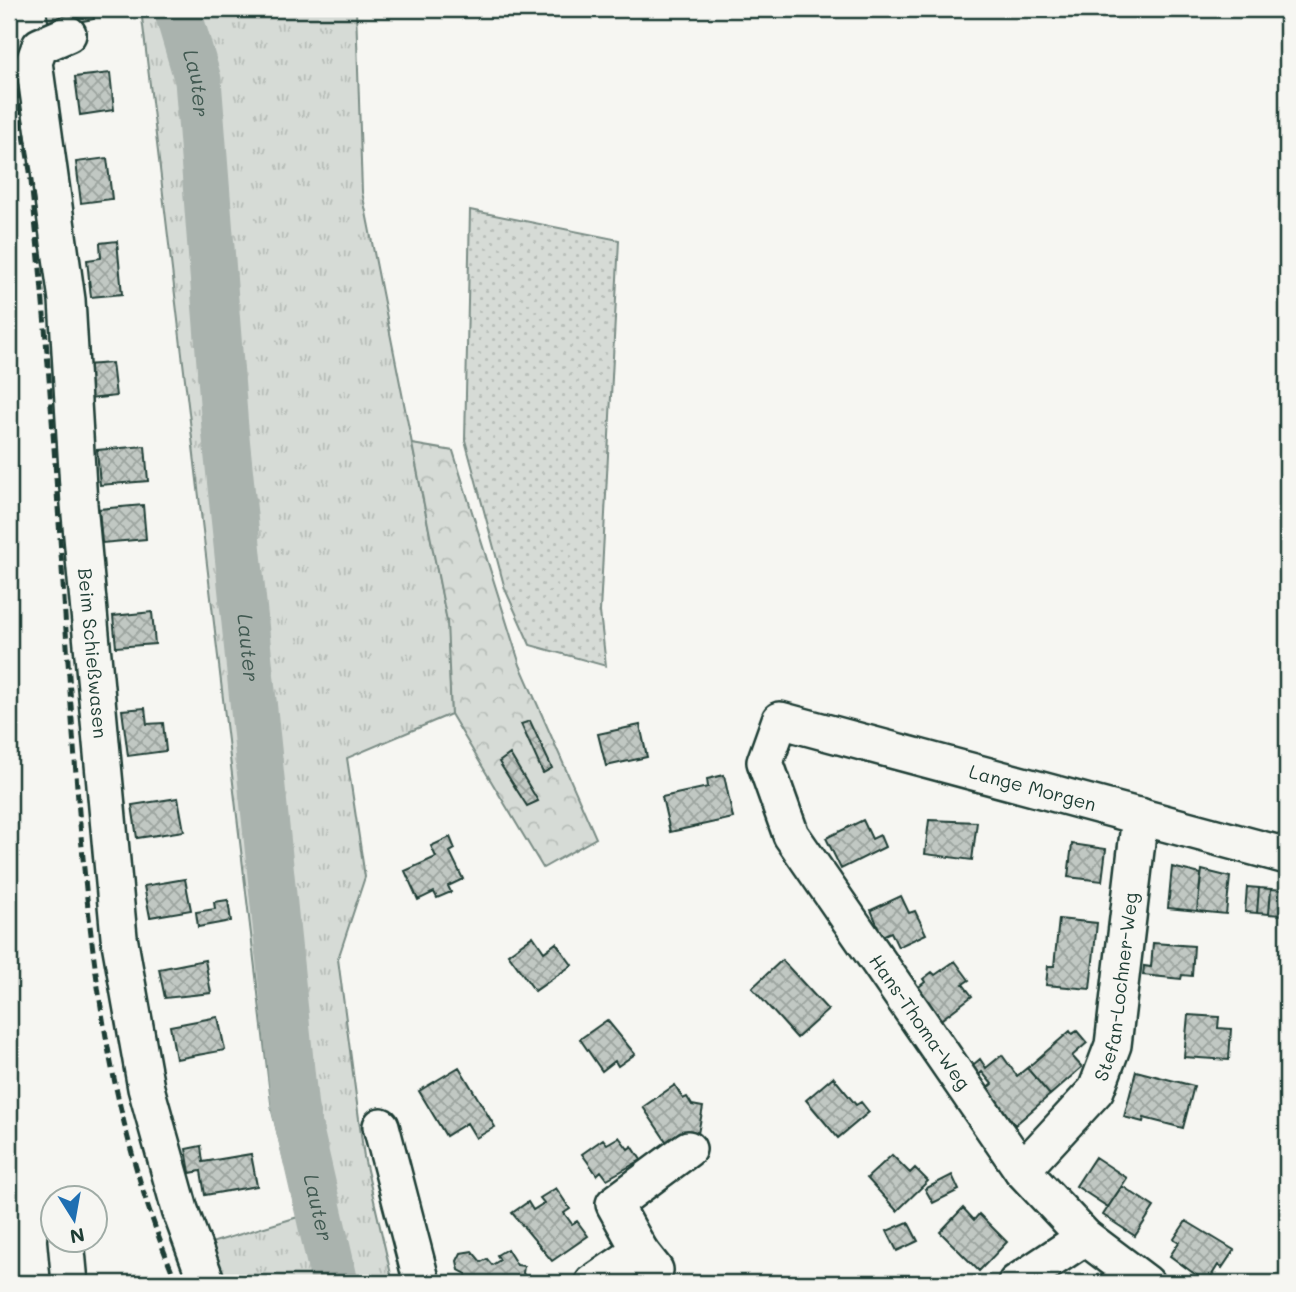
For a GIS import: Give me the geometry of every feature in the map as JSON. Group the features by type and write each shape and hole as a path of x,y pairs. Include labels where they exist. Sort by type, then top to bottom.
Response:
{"street":[{"name":"Beim Schießwasen","path":"68,34 40,46 34,62 67,300 79,504 118,937 146,1088 180,1210 208,1283"},
{"name":"Lange Morgen","path":"780,720 1287,856"},
{"name":"Hans-Thoma-Weg","path":"780,720 765,762 791,835 1022,1170 1085,1237 1146,1283"},
{"name":"Stefan-Lochner-Weg","path":"1022,1170 1096,1090 1113,1045 1140,816"},
{"path":"381,1126 422,1283"},
{"path":"593,1283 648,1260 614,1204 688,1149"},
{"path":"1016,1283 1085,1237"},
{"path":"67,1254 70,1283"}],"green space":[{"path":"141,9 356,9 362,192 448,625 451,714 347,758 365,877 338,959 364,1157 393,1283 223,1283 204,1245 298,1217 272,1111"},
{"path":"470,210 619,240 600,612 606,666 530,645 505,589 465,440"},
{"path":"412,444 453,451 520,665 596,838 543,868 451,714 447,621"}],"building":[{"path":"46,9 92,9 94,19 49,27"},
{"path":"110,73 114,110 80,115 75,77"},
{"path":"107,158 112,199 81,203 76,162"},
{"path":"117,241 122,294 91,297 87,260 101,258 100,243"},
{"path":"112,363 116,396 89,399 85,365"},
{"path":"145,446 148,481 100,485 97,450"},
{"path":"143,505 146,539 102,543 99,509"},
{"path":"152,612 155,644 116,647 113,616"},
{"path":"145,708 147,724 163,723 166,751 128,756 122,710"},
{"path":"530,721 552,768 543,773 521,724"},
{"path":"640,725 647,757 606,766 598,734"},
{"path":"510,754 538,801 527,806 499,762"},
{"path":"724,775 733,818 670,832 662,797 708,787 707,779"},
{"path":"178,798 184,831 137,838 132,805"},
{"path":"863,820 872,839 880,835 885,847 841,869 826,838"},
{"path":"929,820 977,822 972,860 925,854"},
{"path":"450,837 455,849 450,852 463,879 448,886 451,892 437,898 434,892 418,900 405,871 436,857 431,846"},
{"path":"1072,844 1106,849 1102,881 1068,877"},
{"path":"1172,867 1201,874 1197,911 1168,908"},
{"path":"1202,870 1230,877 1226,914 1197,911"},
{"path":"185,879 191,910 150,917 144,886"},
{"path":"1247,887 1259,888 1257,913 1245,912"},
{"path":"1259,888 1271,889 1269,914 1257,913"},
{"path":"1271,889 1284,890 1281,915 1269,914"},
{"path":"901,896 909,913 915,911 926,934 898,947 891,932 882,936 871,910"},
{"path":"228,900 231,921 198,927 196,912 215,909 214,902"},
{"path":"1059,919 1097,923 1090,989 1046,985 1048,966 1054,966"},
{"path":"533,936 544,952 556,943 572,965 535,991 508,954"},
{"path":"1153,943 1194,946 1192,976 1182,975 1181,979 1143,975 1144,966 1151,967"},
{"path":"205,960 211,993 165,998 159,969"},
{"path":"782,960 828,1010 797,1038 752,988"},
{"path":"955,961 969,980 963,984 972,996 938,1022 915,990 932,972 935,975"},
{"path":"1188,1015 1219,1017 1218,1028 1231,1029 1229,1060 1184,1057"},
{"path":"218,1017 225,1050 176,1059 170,1026"},
{"path":"607,1020 635,1054 618,1066 615,1061 602,1071 580,1039"},
{"path":"1070,1031 1072,1034 1077,1031 1087,1043 1072,1056 1082,1067 1050,1095 1027,1068"},
{"path":"1002,1055 1017,1076 1027,1068 1050,1095 1015,1125 985,1090 992,1084 982,1072 975,1078 967,1070 980,1059 986,1068"},
{"path":"459,1067 495,1127 476,1138 467,1123 446,1136 419,1091"},
{"path":"1136,1071 1194,1086 1183,1128 1144,1118 1143,1122 1124,1117"},
{"path":"833,1077 856,1105 861,1102 869,1112 838,1138 806,1100"},
{"path":"675,1085 683,1099 687,1097 692,1105 703,1107 697,1139 670,1147 643,1107"},
{"path":"619,1137 628,1149 632,1146 641,1160 607,1179 601,1171 597,1175 582,1154 603,1139 607,1144"},
{"path":"201,1146 203,1162 251,1154 257,1186 205,1195 201,1171 190,1173 186,1149"},
{"path":"892,1155 910,1173 915,1168 928,1181 897,1211 867,1178"},
{"path":"1095,1157 1127,1178 1108,1207 1076,1186"},
{"path":"952,1175 959,1190 933,1203 925,1189"},
{"path":"1122,1186 1154,1207 1135,1236 1103,1215"},
{"path":"556,1188 570,1209 564,1213 572,1224 577,1221 588,1236 552,1261 512,1213 528,1202 533,1210 544,1203 540,1198"},
{"path":"963,1208 974,1220 979,1214 1007,1242 979,1271 940,1232"},
{"path":"1186,1221 1234,1250 1222,1268 1218,1265 1207,1283 1170,1256 1179,1242 1174,1239"},
{"path":"908,1222 918,1241 897,1251 887,1231"},
{"path":"507,1249 517,1265 524,1266 523,1273 529,1283 468,1283 466,1274 459,1270 457,1261 461,1253 472,1251 481,1262 487,1259 492,1265 500,1260 497,1255"}],"waterway":[{"name":"Lauter","path":"177,9 198,80 225,428 295,1109 335,1283"}],"railway":[{"path":"9,45 30,171 40,269 78,805 92,945 102,1014 131,1150 177,1283"}]}
